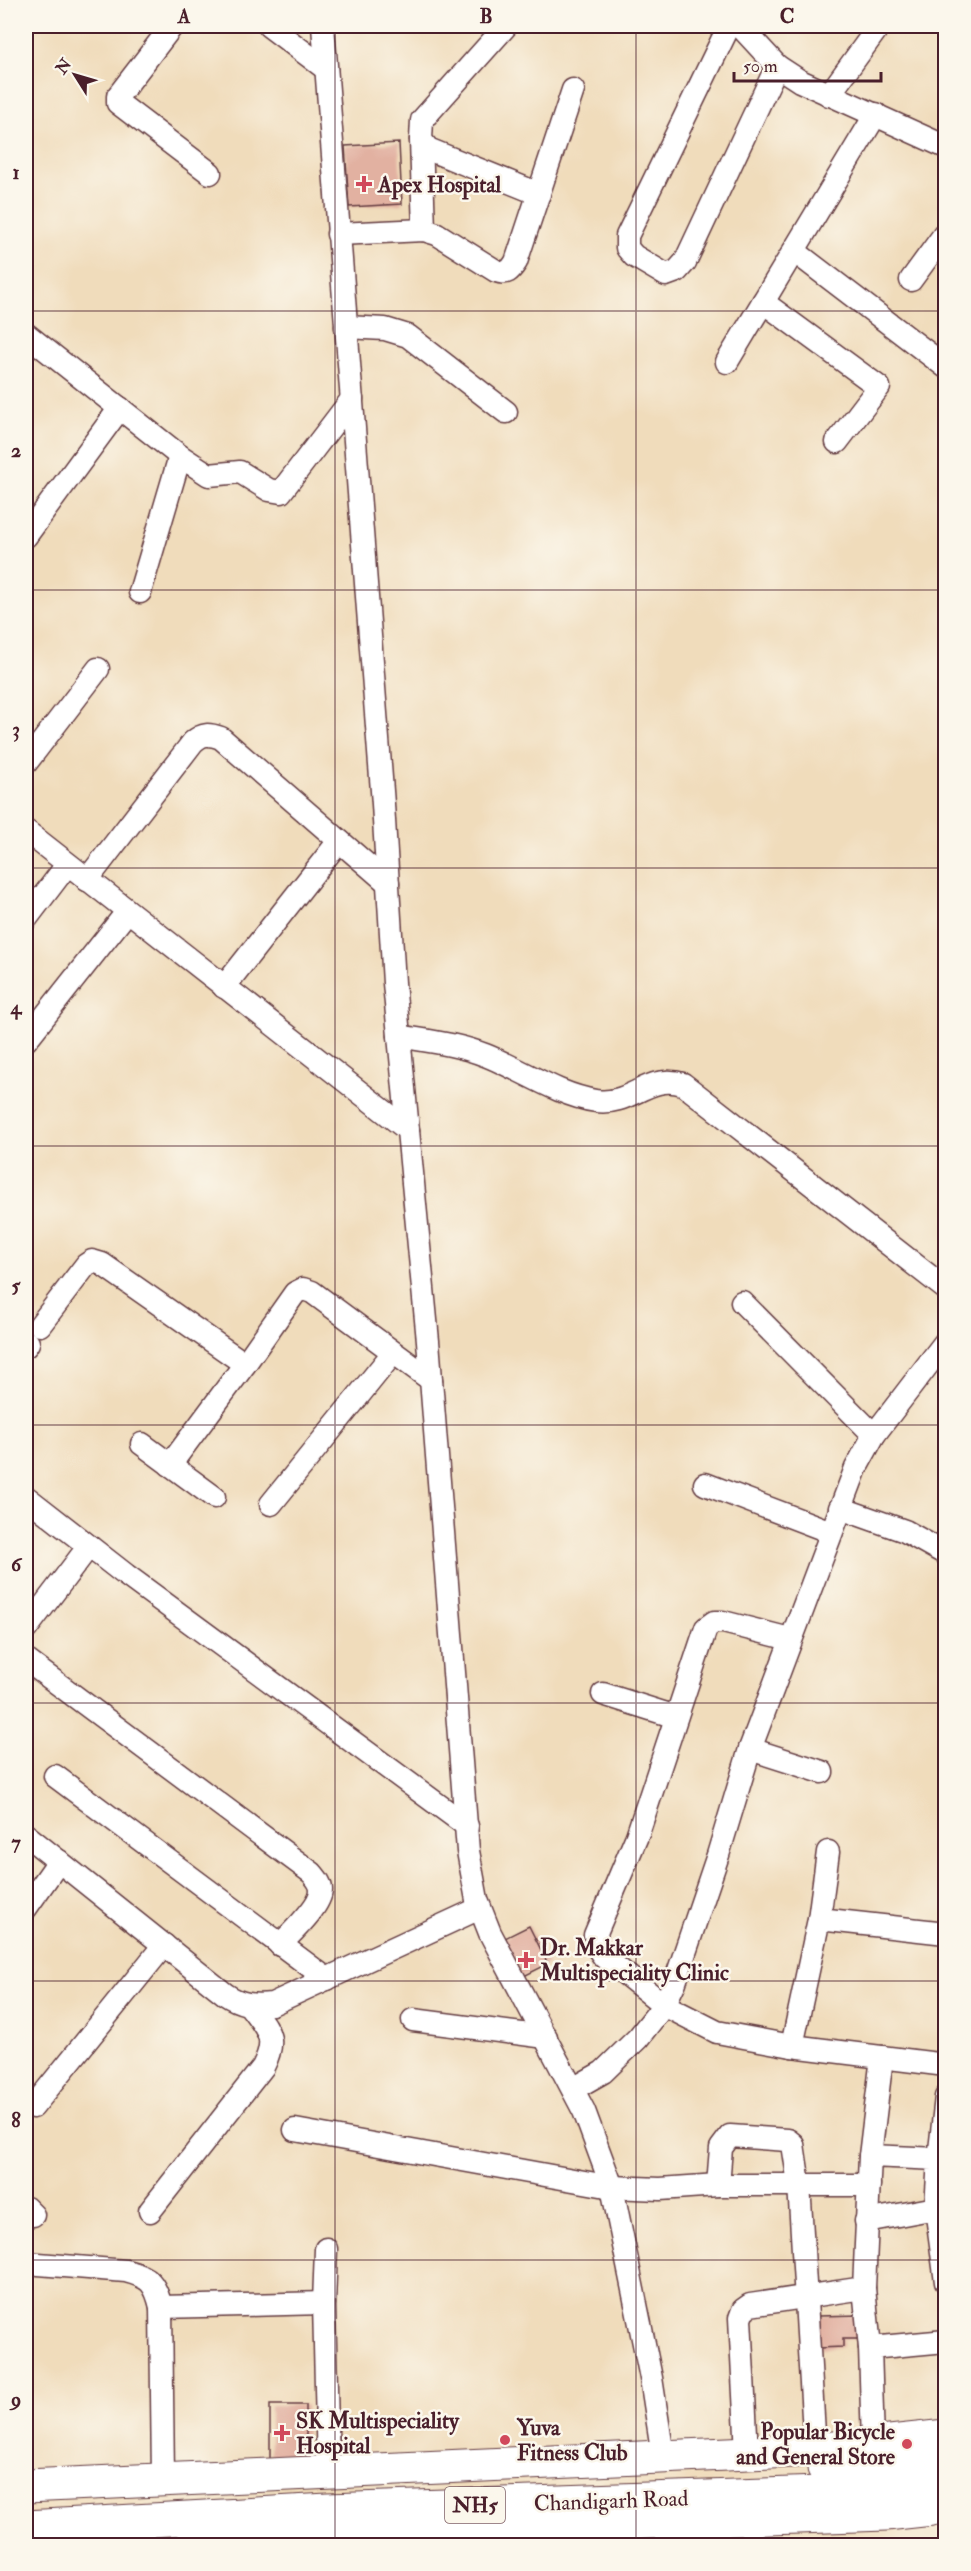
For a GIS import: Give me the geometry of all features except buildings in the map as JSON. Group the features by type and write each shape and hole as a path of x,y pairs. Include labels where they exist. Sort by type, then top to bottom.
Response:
{"highway":[{"path":"26,2486 815,2450 945,2436"},
{"name":"NH5","path":"26,2504 326,2486 590,2480 945,2464"},
{"name":"Chandigarh Road","path":"26,2527 328,2510 877,2491 945,2486"},
{"path":"190,2546 637,2523 886,2514 945,2507"}],"street":[{"path":"172,26 118,96 118,103 210,173"},
{"path":"269,26 326,69"},
{"path":"323,26 399,1036 431,1380 468,1851 480,1908 490,1933 584,2111 612,2187 651,2378 663,2456"},
{"path":"424,230 420,140 422,120 506,26"},
{"path":"729,26 627,236 627,248 634,256 666,275 677,271 685,262 777,66"},
{"path":"740,26 777,66 800,81 945,147"},
{"path":"830,94 879,26"},
{"path":"338,234 424,230 437,234 503,273 510,271 516,262 573,90"},
{"path":"727,362 876,114"},
{"path":"420,140 429,149 539,194"},
{"path":"911,280 945,232"},
{"path":"794,251 945,367"},
{"path":"763,302 879,387 837,442"},
{"path":"346,327 385,329 408,336 506,412"},
{"path":"26,334 180,456 209,475 240,472 269,490 281,492 352,399"},
{"path":"26,536 120,408"},
{"path":"140,592 180,456"},
{"path":"26,763 98,669"},
{"path":"87,880 193,742 201,735 209,734 221,738 388,883"},
{"path":"26,831 408,1130"},
{"path":"224,987 339,840"},
{"path":"26,919 67,865"},
{"path":"26,1040 128,912"},
{"path":"399,1036 469,1049 572,1094 595,1101 624,1098 655,1082 668,1079 683,1084 945,1288"},
{"path":"40,1324 86,1265 92,1262 102,1264 245,1364"},
{"path":"170,1465 295,1293 303,1289 312,1292 431,1380"},
{"path":"742,1302 874,1435"},
{"path":"573,2089 603,2072 638,2038 664,2005 718,1855 750,1749 856,1468 874,1435 945,1341"},
{"path":"271,1504 393,1353"},
{"path":"142,1444 214,1497"},
{"path":"705,1484 831,1532"},
{"path":"26,1497 466,1826"},
{"path":"840,1508 905,1531 945,1554"},
{"path":"26,1629 89,1546"},
{"path":"790,1639 714,1622 706,1628 637,1836 595,1935 597,1947 604,1957 664,2005 717,2032 792,2046 945,2066"},
{"path":"26,1660 312,1873 320,1883 321,1892 316,1904 280,1945"},
{"path":"603,1694 676,1717"},
{"path":"750,1749 822,1772"},
{"path":"55,1776 327,1980"},
{"path":"26,1835 225,1994 237,2002 250,2006 272,2004 480,1908"},
{"path":"792,2046 819,1919 828,1852"},
{"path":"26,1908 59,1861"},
{"path":"819,1919 945,1933"},
{"path":"33,2108 164,1945"},
{"path":"150,2211 263,2067 272,2050 272,2038 250,2006"},
{"path":"413,2020 546,2037"},
{"path":"873,2443 870,2348 864,2288 870,2156 882,2057"},
{"path":"945,2097 936,2208 945,2282"},
{"path":"295,2130 612,2187 660,2189 718,2185 869,2185"},
{"path":"718,2185 721,2148 730,2136 738,2134 788,2140 795,2150 807,2298 815,2450"},
{"path":"870,2156 939,2158"},
{"path":"866,2221 936,2208"},
{"path":"326,2249 324,2303 328,2471"},
{"path":"26,2263 141,2275 155,2286 161,2307 163,2479"},
{"path":"747,2453 740,2318 743,2310 750,2305 864,2288"},
{"path":"161,2307 324,2303"},
{"path":"870,2348 945,2341"}],"place":[{"name":"Apex Hospital","path":"364,184"},
{"name":"Dr. Makkar Multispeciality Clinic","path":"526,1960"},
{"name":"SK Multispeciality Hospital","path":"282,2433"},
{"name":"Yuva Fitness Club","path":"505,2440"},
{"name":"Popular Bicycle and General Store","path":"907,2444"}]}
